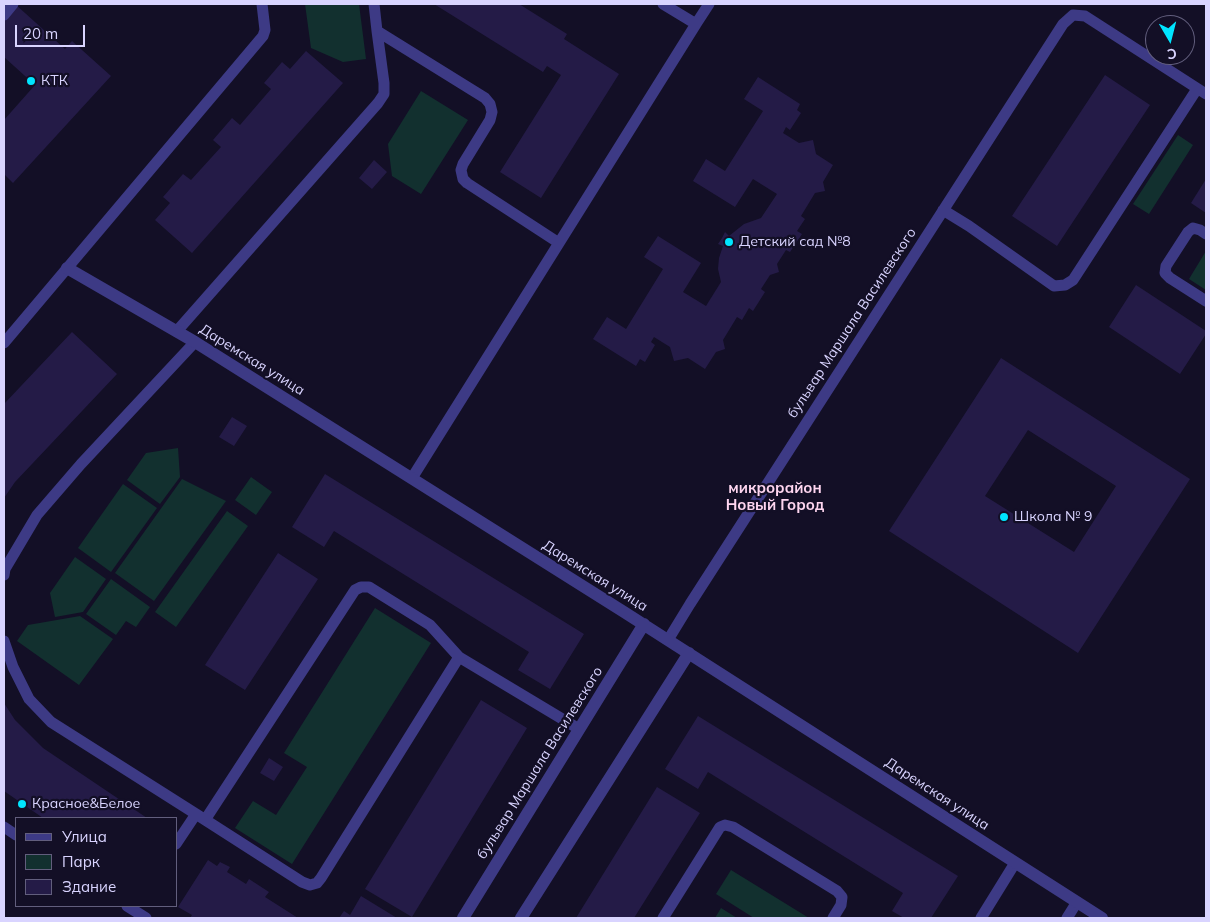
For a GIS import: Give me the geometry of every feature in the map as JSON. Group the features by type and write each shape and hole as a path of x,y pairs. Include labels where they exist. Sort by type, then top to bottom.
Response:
{"street":[{"name":"Даремская улица","path":"67,268 177,331 412,478 644,624 1102,918"},
{"name":"бульвар Маршала Василевского","path":"463,918 644,624"},
{"path":"521,918 689,653"}],"lane":[{"path":"4,15 13,4"},
{"path":"4,343 263,36 265,30 262,4"},
{"path":"177,331 384,94 374,4"},
{"path":"663,4 696,24"},
{"path":"412,478 709,4"},
{"name":"бульвар Маршала Василевского","path":"668,640 1062,24 1073,15 1085,16 1202,91"},
{"path":"377,31 484,98 490,104 492,112 490,120 463,164 461,170 463,178 559,243"},
{"path":"943,210 970,226 1054,286 1065,284 1073,280 1202,91"},
{"path":"1206,234 1193,228 1188,232 1166,266 1165,273 1206,301"},
{"path":"4,571 37,515 81,464 195,342"},
{"path":"178,842 200,817 355,590 361,587 369,587 430,625 459,657 579,729"},
{"path":"4,641 8,669 29,699 52,722 302,882 310,885 317,883 322,878 459,657"},
{"path":"663,918 720,827 725,825 732,827 837,891 842,896 841,905 833,918"},
{"path":"4,827 15,834"},
{"path":"981,918 1015,863"},
{"path":"1067,918 1077,902"},
{"path":"132,910 146,918"}],"green space":[{"path":"305,4 359,4 366,59 343,62 311,48"},
{"path":"421,91 468,120 421,194 392,176 388,144"},
{"path":"1178,135 1193,145 1149,214 1133,204"},
{"path":"1206,251 1206,290 1189,279"},
{"path":"178,448 180,477 160,504 127,480 146,453"},
{"path":"251,477 272,492 256,515 235,500"},
{"path":"182,479 226,501 154,601 115,573"},
{"path":"123,484 157,508 111,572 78,548"},
{"path":"227,511 248,526 176,627 155,612"},
{"path":"75,557 106,579 83,612 55,617 50,593"},
{"path":"111,579 150,607 136,627 126,621 116,635 86,614"},
{"path":"375,608 431,643 292,864 235,828 253,801 276,815 307,767 284,753"},
{"path":"80,616 113,639 79,685 17,641 28,625"},
{"path":"731,870 809,918 754,918 716,894"},
{"path":"721,908 737,918 715,918"}],"building":[{"path":"4,4 15,4 65,49 72,41 111,76 13,183 4,174 4,120 35,85 4,57"},
{"path":"434,4 519,4 567,34 564,39 619,74 541,198 500,172 561,75 547,66 543,72"},
{"path":"306,51 343,83 192,253 155,220 170,203 163,197 183,174 191,180 221,147 213,140 232,118 240,125 271,89 264,83 282,62 290,69"},
{"path":"1105,75 1150,105 1057,246 1012,216"},
{"name":"Детский сад №8","path":"758,77 800,104 797,110 801,113 790,130 786,127 783,133 799,143 813,140 816,154 833,165 823,182 825,191 815,193 801,216 805,219 797,231 802,234 790,252 786,250 777,264 779,272 770,275 761,289 765,292 753,311 749,308 742,320 737,317 723,340 725,349 716,352 705,369 688,358 674,361 670,347 654,337 651,342 655,345 645,362 640,359 636,366 593,339 607,317 626,329 663,269 644,257 658,236 701,263 683,292 706,306 721,282 718,269 723,246 718,244 725,232 729,236 744,224 761,218 777,194 753,179 735,207 693,181 706,159 725,171 763,111 744,99"},
{"path":"374,160 387,172 372,189 359,178"},
{"path":"1206,179 1206,213 1191,203"},
{"path":"1136,285 1206,331 1206,334 1180,374 1109,327"},
{"path":"72,332 117,374 15,482 4,498 4,404"},
{"path":"1001,358 1190,479 1078,653 889,531","holes":["1028,430 1116,486 1074,552 985,496"]},
{"path":"232,417 247,426 234,446 219,437"},
{"path":"325,474 584,634 550,689 518,670 529,652 334,531 324,547 292,527"},
{"path":"278,553 318,579 245,690 205,665"},
{"path":"481,700 527,728 412,917 365,889"},
{"path":"4,703 15,720 43,748 146,817 42,817 4,791"},
{"path":"698,716 958,876 931,918 904,918 892,911 903,893 708,772 698,789 665,769"},
{"path":"269,758 283,767 274,781 260,773"},
{"path":"657,787 700,813 634,918 576,918"},
{"path":"208,860 217,866 220,862 230,867 227,872 246,884 249,879 269,892 265,897 298,918 190,918 192,915 178,907"},
{"path":"361,896 397,918 339,918 344,911 350,915"}],"place":[{"name":"КТК","path":"31,81"},
{"name":"Детский сад №8","path":"729,242"},
{"name":"Школа № 9","path":"1004,517"},
{"name":"Красное&Белое","path":"22,804"}],"district":[{"name":"микрорайон Новый Город","path":"775,496"}]}
